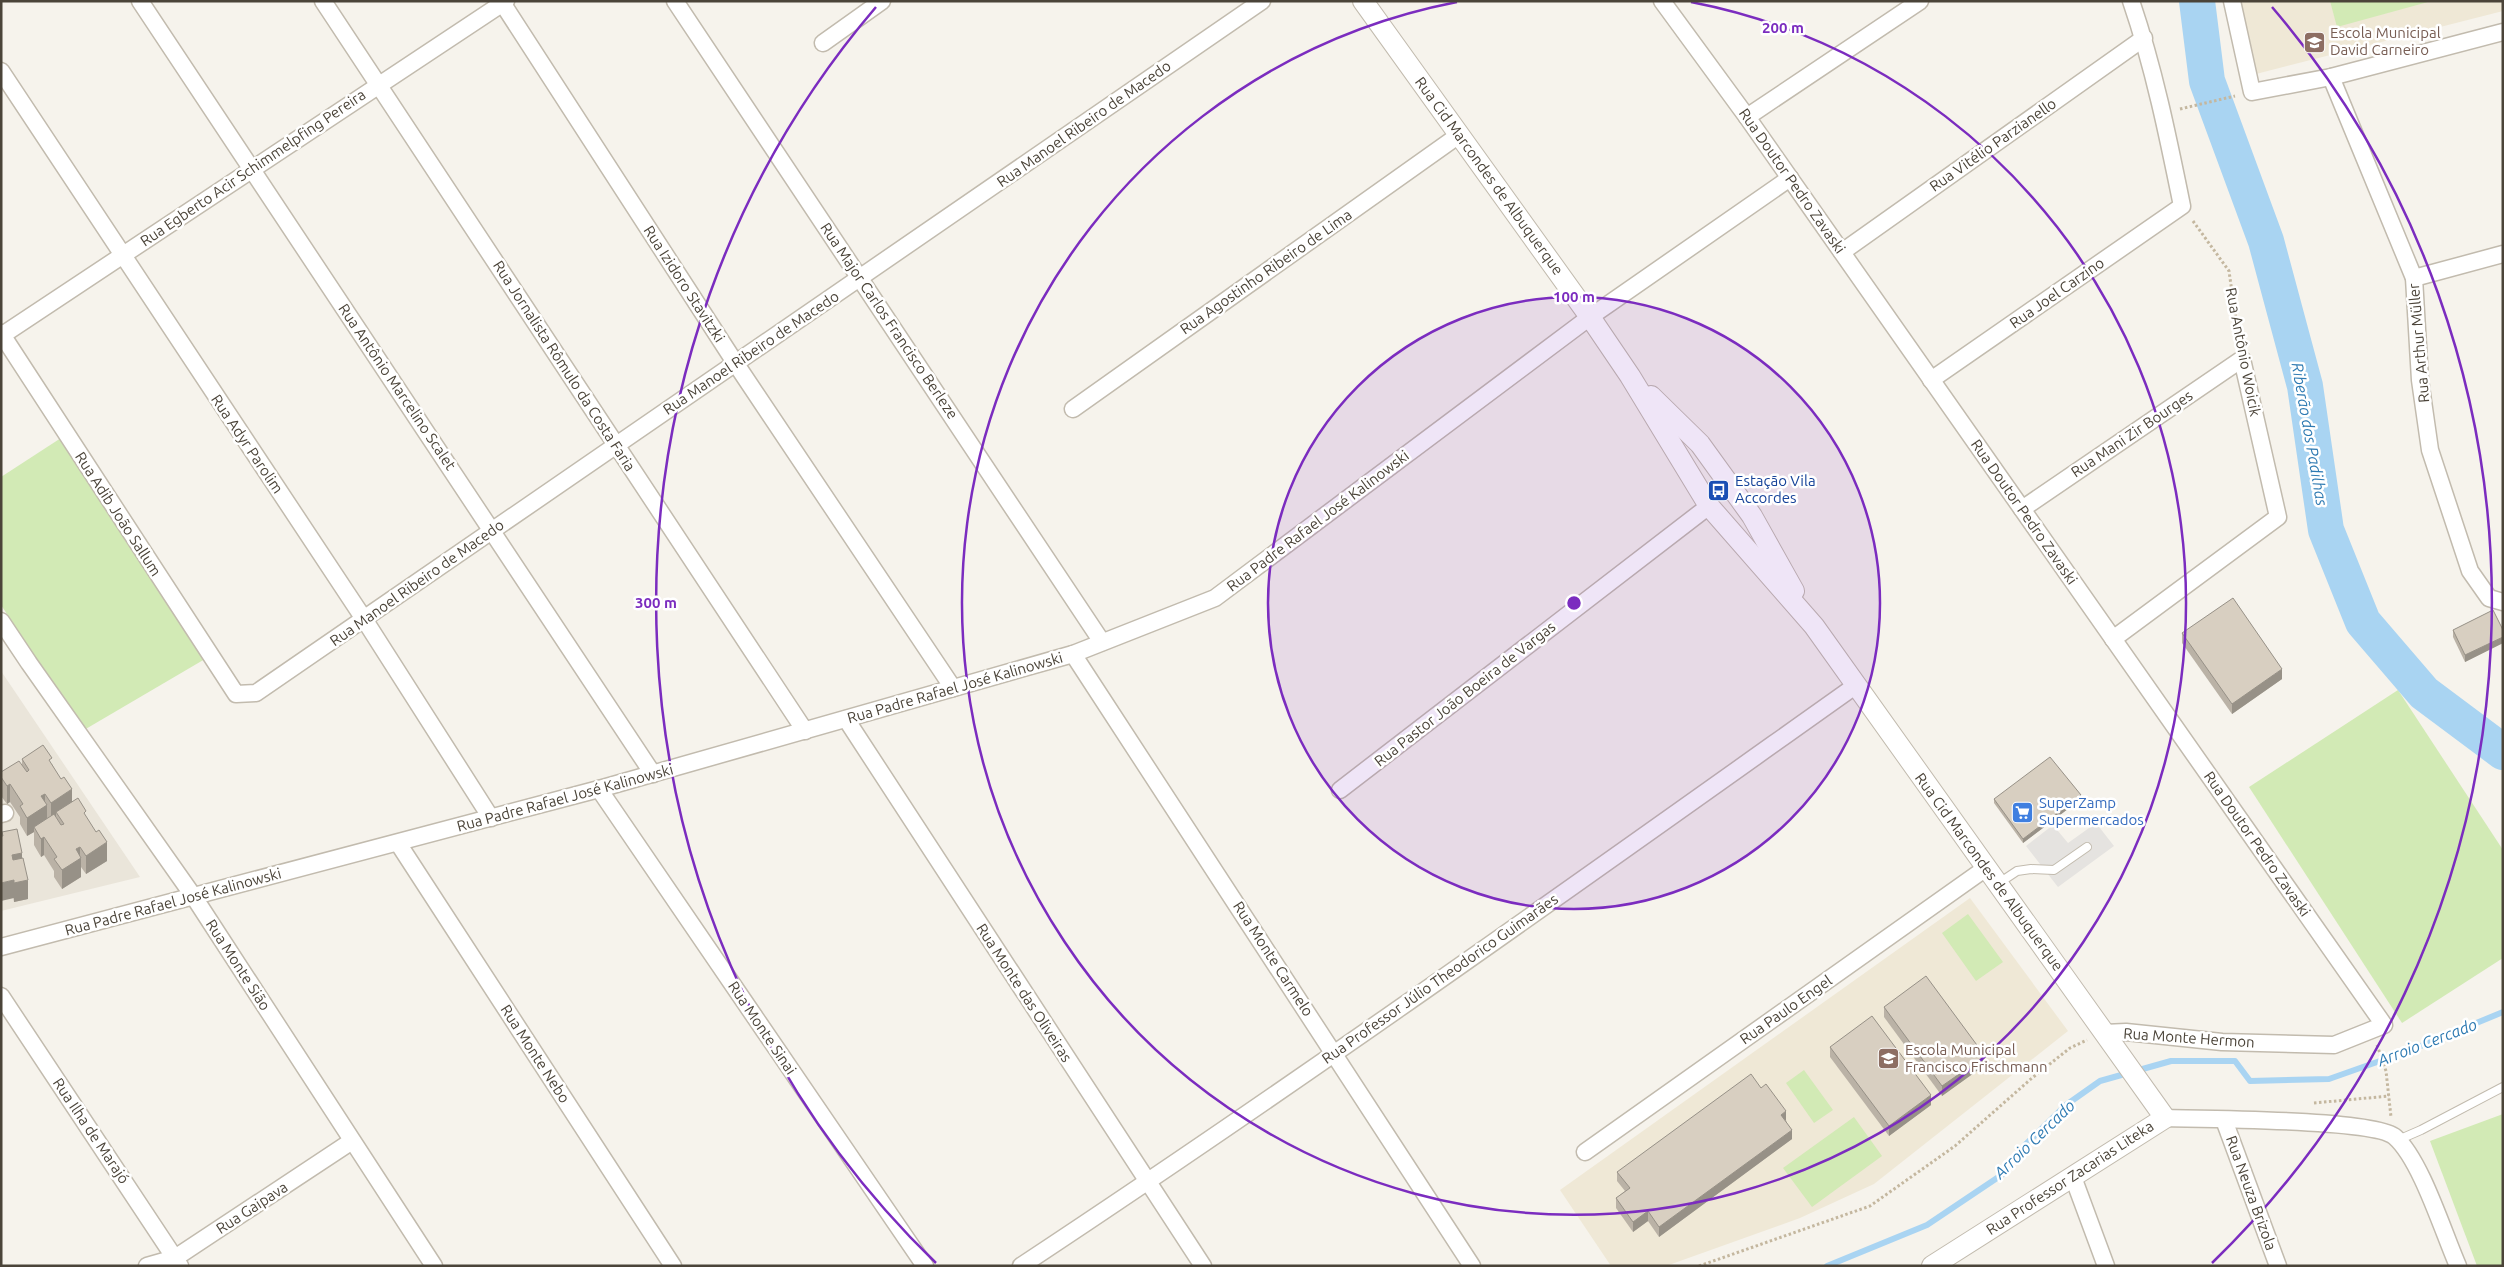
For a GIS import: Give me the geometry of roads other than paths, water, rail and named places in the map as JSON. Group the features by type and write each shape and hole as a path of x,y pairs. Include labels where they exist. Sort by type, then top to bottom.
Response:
{"street":[{"name":"Rua Antônio Marcelino Scalet","path":"140,1 493,530 653,774"},
{"name":"Rua Jornalista Rômulo da Costa Faria","path":"324,1 804,731"},
{"name":"Rua Major Carlos Francisco Berleze","path":"674,1 1102,642"},
{"path":"823,42 882,1"},
{"name":"Rua Manoel Ribeiro de Macedo","path":"236,694 256,693 1262,1"},
{"name":"Rua Cid Marcondes de Albuquerque","path":"1363,1 1590,317 1630,376 1709,506 1814,626"},
{"name":"Rua Doutor Pedro Zavaski","path":"1662,1 1747,117 2384,1025"},
{"path":"1747,117 1920,1"},
{"path":"2131,1 2144,38"},
{"path":"2232,1 2245,94 2331,77 2503,32"},
{"name":"Rua Egberto Acir Schimmelpfing Pereira","path":"2,334 503,2"},
{"name":"Rua Izidoro Stavitzki","path":"503,2 736,364 953,688"},
{"name":"Rua Joel Carzino","path":"1931,380 2182,206 2144,38"},
{"name":"Rua Vitélio Parzianello","path":"1842,252 2144,38"},
{"name":"Rua Adyr Parolim","path":"1,71 364,619 491,818"},
{"name":"Rua Arthur Müller","path":"2331,77 2414,278 2420,380 2430,450 2470,571 2489,598 2503,602"},
{"name":"Rua Agostinho Ribeiro de Lima","path":"1073,409 1459,135"},
{"name":"Rua Padre Rafael José Kalinowski","path":"1,947 599,789 1073,654 1215,598 1590,317 1790,178"},
{"path":"2414,278 2503,254"},
{"name":"Rua Adib João Sallum","path":"2,334 236,694"},
{"name":"Rua Mani Zir Bourges","path":"2022,509 2242,359"},
{"name":"Rua Antônio Woicik","path":"2113,639 2278,517 2242,359"},
{"name":"Rua Cid Marcondes de Albuquerque","path":"1630,376 1700,444 1752,516 1814,626 1855,686 2165,1118"},
{"name":"Rua Pastor João Boeira de Vargas","path":"1340,790 1709,506"},
{"name":"Rua Monte Sião","path":"1,620 29,663 194,897 434,1266"},
{"name":"Rua Monte Carmelo","path":"1073,654 1472,1266"},
{"name":"Rua Professor Júlio Theodorico Guimarães","path":"1021,1266 1147,1183 1508,933 1855,686"},
{"name":"Rua Monte das Oliveiras","path":"846,719 1147,1183 1203,1266"},
{"name":"Rua Monte Sinai","path":"599,789 925,1266"},
{"name":"Rua Monte Nebo","path":"398,842 673,1266"},
{"name":"Rua Paulo Engel","path":"1585,1152 1986,868"},
{"name":"Rua Ilha de Marajó","path":"1,996 178,1262"},
{"name":"Rua Monte Hermon","path":"2104,1033 2126,1032 2222,1042 2334,1045 2384,1025"},
{"name":"Rua Professor Zacarias Liteka","path":"1934,1265 2165,1118 2345,1124 2396,1138"},
{"name":"Rua Neuza Brizola","path":"2224,1120 2278,1266"},
{"path":"2396,1138 2413,1160 2458,1266"},
{"name":"Rua Gaipava","path":"147,1266 178,1262 352,1141"},
{"path":"2073,1177 2106,1266"}],"lane":[{"path":"1998,884 2017,871 2031,869 2054,870 2087,847"},
{"path":"2396,1138 2421,1130 2503,1087"}],"waterway":[{"name":"Riberão dos Padilhas","path":"2197,1 2207,81 2266,241 2305,386 2326,530 2363,622 2424,693 2503,752"},
{"name":"Arroio Cercado","path":"1827,1266 1927,1225 2003,1174 2024,1146 2066,1105 2100,1081 2171,1061 2235,1061 2250,1081 2329,1079 2411,1050 2503,1012"}],"place":[{"name":"Escola Municipal David Carneiro","path":"2314,42"},
{"name":"Estação Vila Accordes","path":"1719,490"},
{"name":"SuperZamp Supermercados","path":"2023,812"},
{"name":"Escola Municipal Francisco Frischmann","path":"1889,1059"}]}
